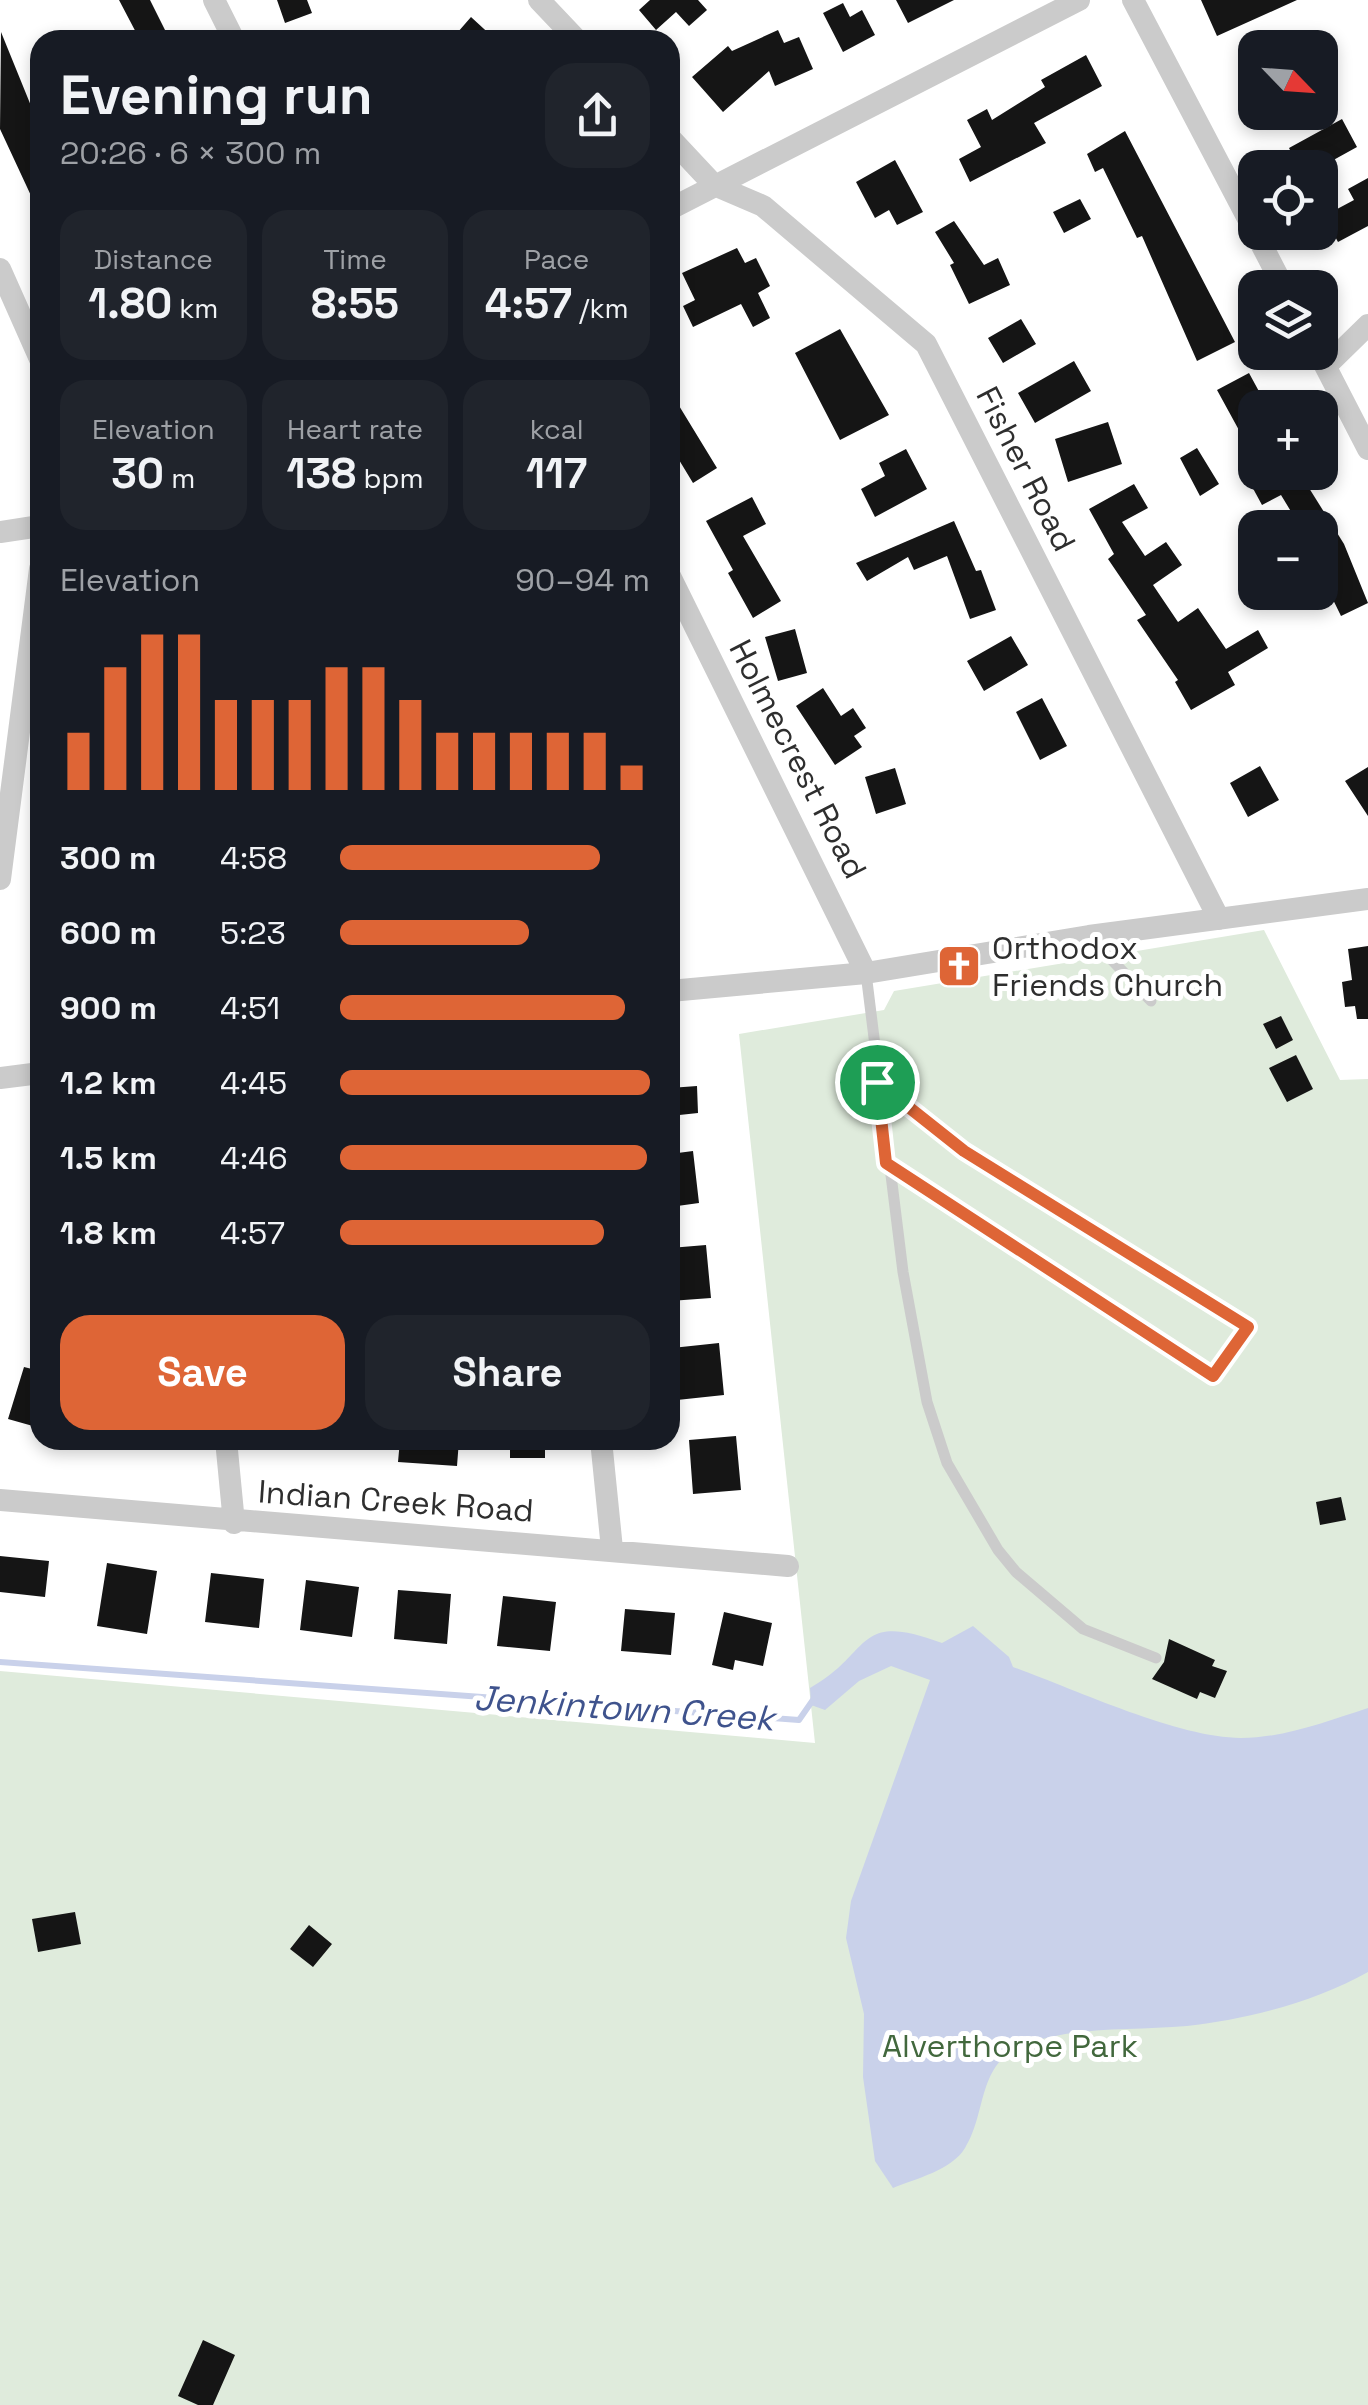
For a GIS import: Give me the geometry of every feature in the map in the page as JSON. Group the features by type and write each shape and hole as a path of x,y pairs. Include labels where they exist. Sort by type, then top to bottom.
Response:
{"street":[{"path":"214,0 229,30"},
{"path":"539,0 568,30"},
{"path":"680,203 1080,0"},
{"path":"1133,0 1238,200"},
{"name":"Fisher Road","path":"680,149 714,185 763,206 926,344 1219,919"},
{"path":"2,279 30,338"},
{"path":"1338,347 1368,325"},
{"path":"1328,370 1368,448"},
{"path":"0,532 30,528"},
{"name":"Holmecrest Road","path":"680,596 866,973"},
{"path":"0,880 6,786 30,633"},
{"path":"680,989 866,973 1090,936 1368,899"},
{"path":"0,1078 30,1074"},
{"path":"227,1450 234,1523"},
{"path":"603,1450 612,1549"},
{"name":"Indian Creek Road","path":"0,1500 234,1523 612,1549 788,1566"}],"lane":[{"path":"1090,936 1151,1001"},
{"path":"866,973 886,1163 927,1402 946,1463 1016,1572 1083,1629 1156,1658"},
{"path":"877,1082 964,1151 1248,1327 1213,1376 886,1163"}],"green space":[{"name":"Alverthorpe Park","path":"1264,930 1340,1080 1368,1079 1368,2405 0,2405 0,1671 815,1743 739,1034 884,1010 894,991"}],"water":[{"path":"973,1626 1009,1657 1013,1667 1187,1730 1216,1736 1257,1737 1306,1728 1368,1708 1368,1972 1304,2000 1234,2019 1082,2032 1022,2046 1008,2054 990,2077 972,2134 959,2156 932,2173 893,2188 875,2161 863,2077 864,2014 846,1938 851,1901 930,1680 891,1666 859,1681 825,1710 811,1705 810,1688 878,1634 893,1631 942,1643"}],"building":[{"path":"119,0 150,0 165,30 135,30"},
{"path":"277,0 307,0 312,13 285,23"},
{"path":"650,0 698,0 707,10 689,26 676,12 656,30 639,10"},
{"path":"896,0 954,0 908,23"},
{"path":"1201,0 1297,0 1217,36"},
{"path":"843,3 850,17 862,10 875,35 843,52 823,13"},
{"path":"471,17 485,30 460,30"},
{"path":"778,30 784,43 799,37 813,69 775,86 769,71 723,112 692,77 728,46 732,51"},
{"path":"1,32 30,103 30,194 0,129"},
{"path":"1086,55 1102,86 1034,123 1046,143 970,182 959,159 981,147 967,120 987,109 992,120 1045,87 1041,80"},
{"path":"1342,119 1357,147 1338,158 1338,150 1290,150 1322,130 1338,130 1338,121"},
{"path":"1125,131 1235,342 1197,361 1142,236 1137,238 1103,168 1095,172 1087,154"},
{"path":"895,160 923,212 897,225 889,210 875,218 856,182"},
{"path":"1368,178 1368,226 1338,242 1338,209 1354,200 1348,189"},
{"path":"1080,199 1091,219 1064,233 1053,212"},
{"path":"954,221 984,265 998,258 1010,285 969,304 950,265 954,263 935,232"},
{"path":"737,248 745,263 756,258 770,286 758,293 770,318 753,327 741,304 693,327 683,306 695,300 682,273"},
{"path":"1021,319 1036,344 1003,363 988,338"},
{"path":"840,329 889,415 840,440 795,353"},
{"path":"1074,361 1091,391 1035,423 1018,393"},
{"path":"1249,373 1258,390 1238,390 1238,428 1217,390"},
{"path":"680,407 717,468 693,483 680,462"},
{"path":"1108,422 1122,464 1068,482 1055,439"},
{"path":"1197,448 1219,484 1200,496 1180,458"},
{"path":"906,449 927,489 875,517 861,489 885,476 879,463"},
{"path":"1134,484 1148,508 1122,522 1145,556 1166,542 1182,565 1153,585 1178,622 1198,608 1226,649 1258,630 1268,648 1228,672 1235,685 1191,710 1175,682 1178,680 1137,620 1146,615 1108,559 1114,554 1089,509"},
{"path":"1254,490 1310,490 1323,510 1290,510 1281,495 1262,505"},
{"path":"752,497 766,524 743,536 781,601 753,618 706,521"},
{"path":"954,521 976,571 981,570 996,610 970,619 947,556 914,570 908,557 867,581 856,563"},
{"path":"1338,534 1368,603 1341,616 1338,610"},
{"path":"795,629 807,673 778,681 765,637"},
{"path":"1011,636 1028,665 984,691 967,661"},
{"path":"823,688 841,716 853,708 866,728 854,736 862,747 835,765 796,706"},
{"path":"1042,698 1067,746 1040,760 1016,712"},
{"path":"1260,766 1279,800 1248,817 1230,783"},
{"path":"1368,767 1368,816 1345,781"},
{"path":"895,768 906,804 876,814 865,777"},
{"path":"1368,946 1368,1019 1357,1019 1355,1006 1345,1007 1342,982 1352,980 1348,949"},
{"path":"1281,1016 1293,1040 1276,1049 1263,1024"},
{"path":"1296,1055 1313,1089 1287,1102 1269,1068"},
{"path":"697,1086 698,1113 680,1115 680,1087"},
{"path":"693,1151 699,1203 680,1206 680,1153"},
{"path":"706,1245 711,1298 680,1300 680,1247"},
{"path":"719,1343 724,1395 680,1400 680,1347"},
{"path":"24,1367 30,1368 30,1425 8,1419"},
{"path":"736,1436 741,1490 693,1494 689,1440"},
{"path":"399,1450 458,1450 457,1466 398,1462"},
{"path":"510,1450 545,1450 545,1458 510,1458"},
{"path":"1341,1497 1346,1520 1320,1525 1316,1502"},
{"path":"0,1556 49,1561 45,1597 0,1592"},
{"path":"107,1563 157,1571 147,1634 97,1626"},
{"path":"211,1573 264,1579 259,1628 205,1622"},
{"path":"306,1580 359,1587 352,1637 300,1630"},
{"path":"398,1590 451,1594 447,1644 394,1639"},
{"path":"503,1596 556,1602 550,1651 497,1646"},
{"path":"625,1609 675,1613 671,1655 621,1651"},
{"path":"724,1612 772,1623 763,1666 735,1660 733,1670 712,1665"},
{"path":"1169,1639 1215,1660 1212,1666 1227,1671 1215,1698 1200,1692 1197,1699 1152,1679 1164,1662"},
{"path":"75,1912 81,1944 38,1952 32,1919"},
{"path":"309,1925 332,1944 313,1967 290,1949"},
{"path":"203,2340 235,2355 213,2405 198,2405 178,2396"}],"waterway":[{"name":"Jenkintown Creek","path":"0,1662 799,1720 815,1697"}],"place":[{"name":"Orthodox Friends Church","path":"959,966"}],"route":[{"path":"877,1082 964,1151 1248,1327 1213,1376 886,1163 877,1082"}]}
